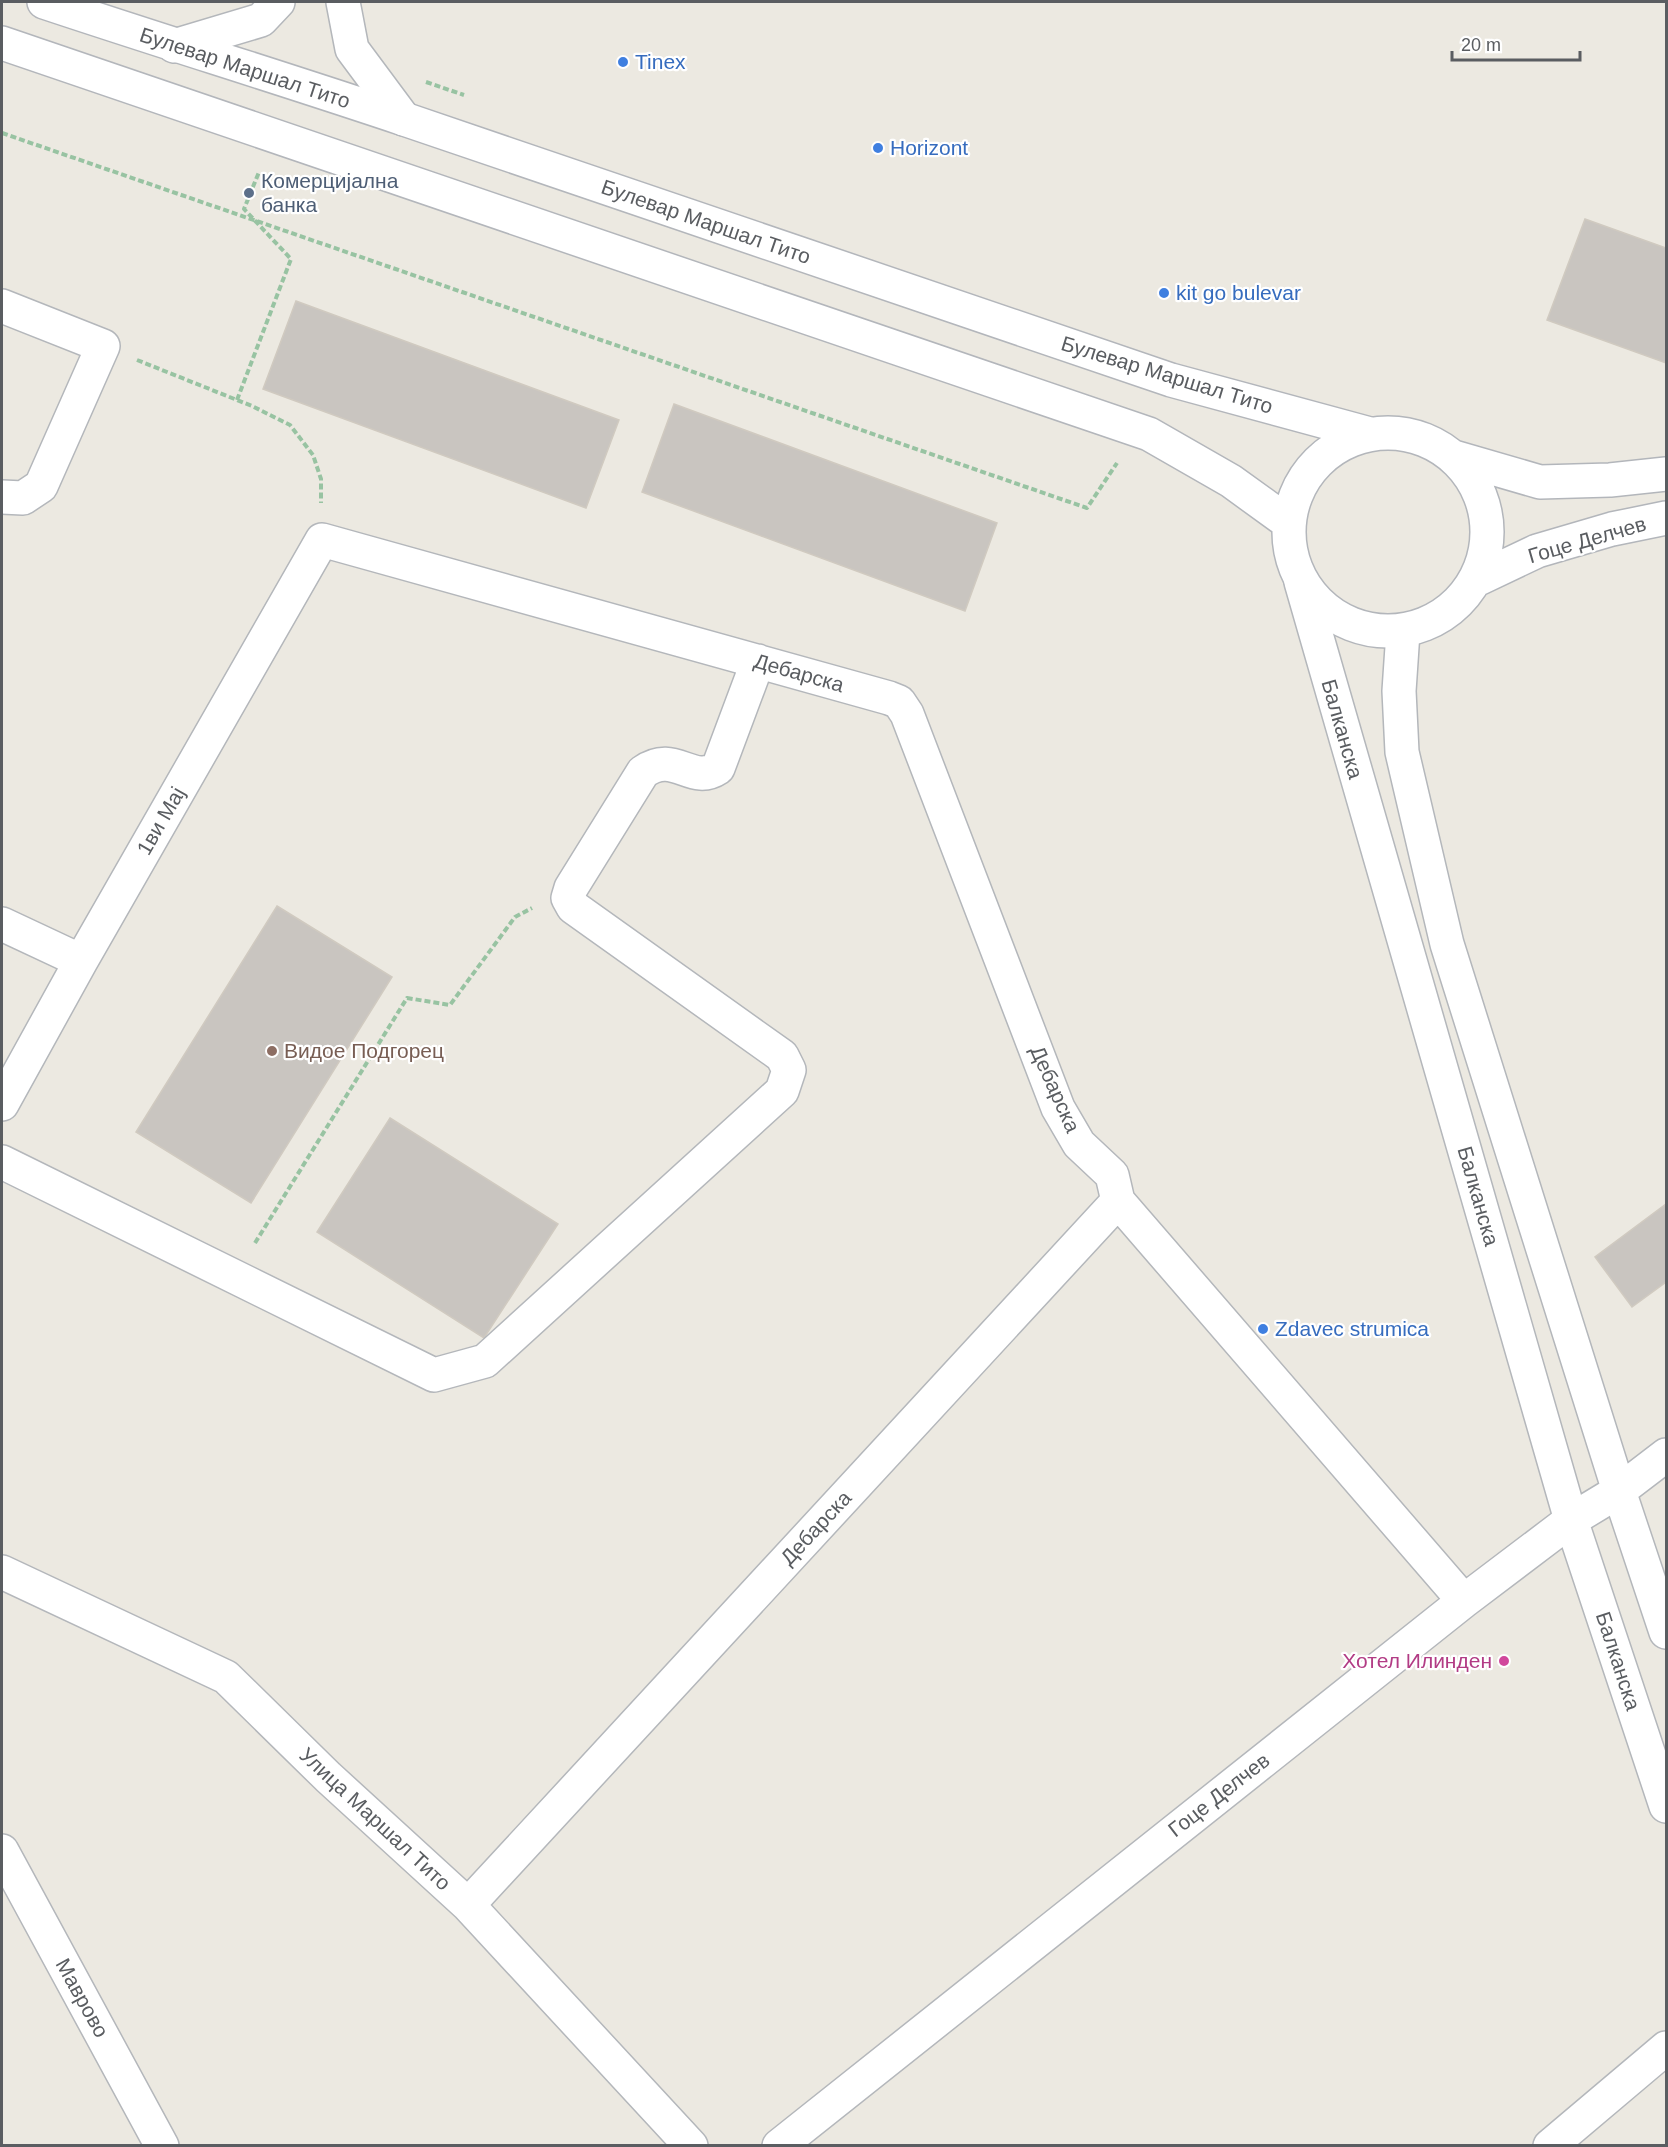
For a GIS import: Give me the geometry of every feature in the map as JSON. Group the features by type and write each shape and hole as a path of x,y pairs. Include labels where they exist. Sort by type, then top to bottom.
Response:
{"street":[{"name":"Булевар Маршал Тито","path":"44,2 404,119 1171,380 1370,434"},
{"path":"174,46 261,20 278,2"},
{"path":"343,2 352,49 404,119"},
{"path":"2,43 1149,434 1231,481 1288,523"},
{"path":"2,306 103,346 41,486 23,498 2,497"},
{"path":"1454,457 1478,487 1488,519 1488,541 1476,580 1456,606 1433,622 1403,632 1353,626 1320,606 1301,582 1291,556 1288,523 1301,484 1323,457 1342,444 1370,434 1394,433 1424,439 1454,457 1539,482 1610,480 1666,474"},
{"name":"Гоце Делчев","path":"1476,580 1537,551 1612,529 1666,518"},
{"name":"Дебарска","path":"322,540 899,702 907,714 1058,1108 1079,1144 1112,1175 1118,1201 468,1905"},
{"name":"1ви Мај","path":"2,1104 81,961 322,540"},
{"name":"Балканска","path":"1301,582 1571,1520 1666,1806"},
{"path":"1403,632 1399,691 1402,752 1444,933 1619,1491 1666,1632"},
{"path":"2,1162 434,1375 485,1361 782,1091 789,1070 782,1056 573,908 568,898 571,888 643,772 653,765 664,763 699,773 711,773 718,768 758,661"},
{"path":"2,924 81,961"},
{"path":"1118,1201 1464,1601"},
{"name":"Гоце Делчев","path":"779,2145 1464,1601 1571,1520 1619,1491 1666,1455"},
{"name":"Улица Маршал Тито","path":"2,1572 226,1677 328,1777 468,1905 691,2145"},
{"name":"Маврово","path":"2,1851 162,2145"},
{"path":"1550,2145 1666,2048"}],"path":[{"path":"2,133 1087,508"},
{"path":"237,400 291,259 244,209 273,136"},
{"path":"103,346 237,400 290,425 313,455 321,479 322,540"},
{"path":"234,1277 406,998 450,1005 515,917 571,888"}],"building":[{"path":"1585,219 1666,248 1666,363 1547,320"},
{"path":"296,301 619,420 586,508 263,389"},
{"path":"674,404 997,523 965,611 642,492"},
{"path":"277,906 392,977 251,1203 136,1132"},
{"path":"390,1118 558,1224 484,1338 317,1232"},
{"path":"1666,1204 1666,1282 1632,1307 1595,1257"}],"place":[{"name":"Tinex","path":"623,62"},
{"name":"Horizont","path":"878,148"},
{"name":"Комерцијална банка","path":"249,193"},
{"name":"kit go bulevar","path":"1164,293"},
{"name":"Видое Подгорец","path":"272,1051"},
{"name":"Zdavec strumica","path":"1263,1329"},
{"name":"Хотел Илинден","path":"1504,1661"}]}
